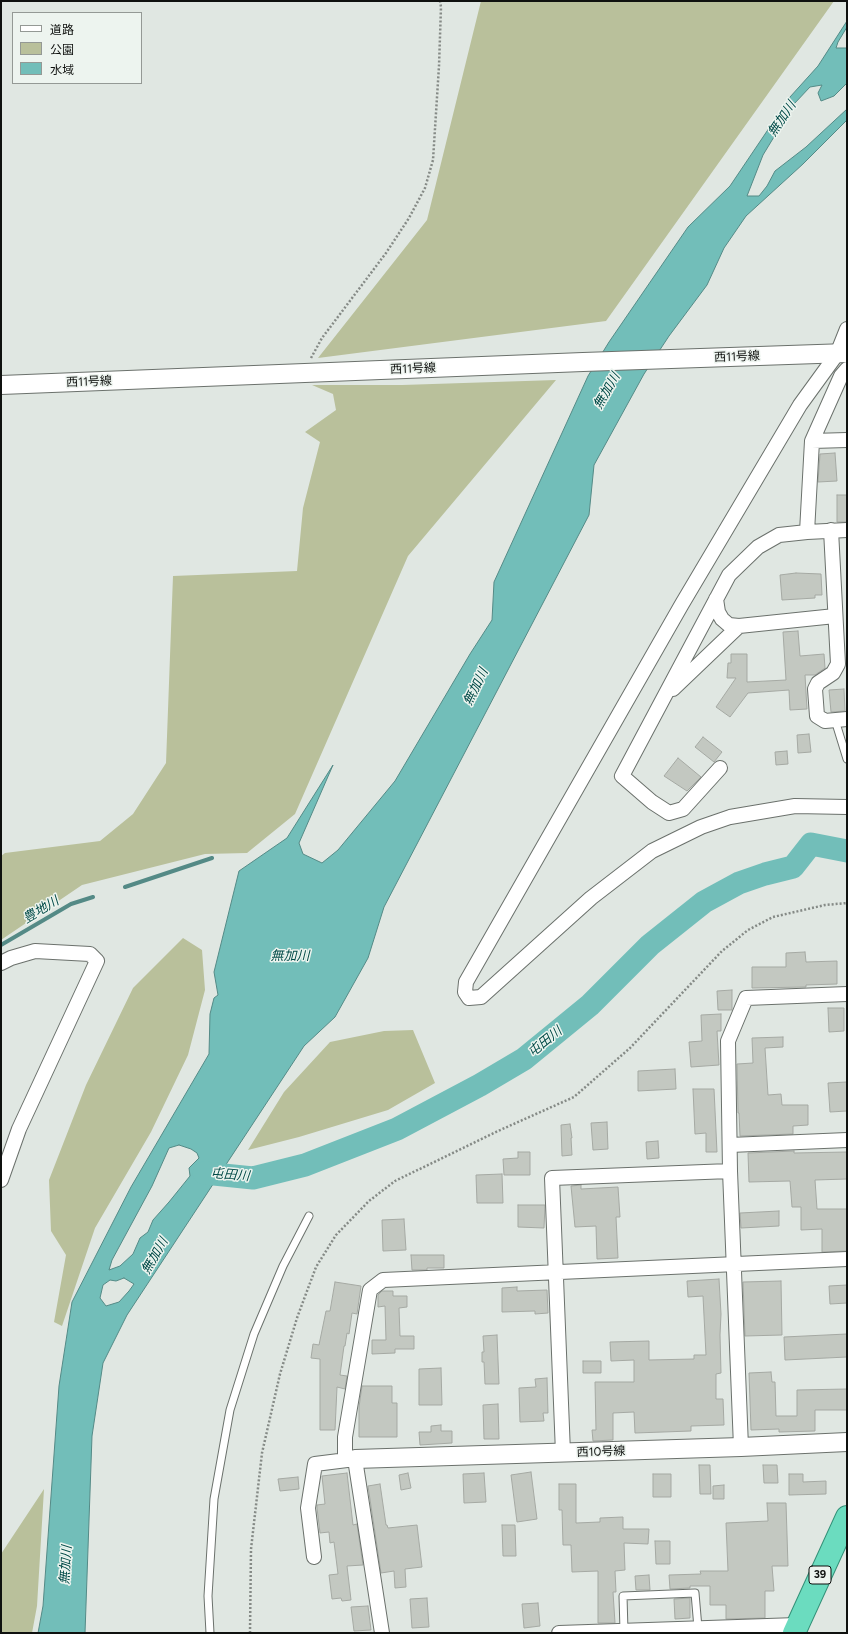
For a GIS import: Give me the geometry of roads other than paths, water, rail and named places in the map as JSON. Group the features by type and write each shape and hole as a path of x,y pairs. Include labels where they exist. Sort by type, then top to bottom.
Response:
{"highway":[{"name":"39","path":"796,1629 847,1517"}],"street":[{"path":"847,329 836,354 800,405 682,604 466,982 465,992 469,998 481,997 591,898 652,851 694,830 730,817 787,807 847,806"},
{"name":"西11号線","path":"1,385 302,374 590,361 836,354"},
{"path":"807,532 812,441 841,376 847,369"},
{"path":"812,441 847,440"},
{"path":"831,530 838,664 833,673 818,683 815,689 817,716 825,721 841,719"},
{"path":"720,768 683,809 670,813 652,802 622,776 729,575 758,547 779,535 847,530"},
{"path":"716,599 718,612 722,619 729,625 739,626 835,616"},
{"path":"664,698 739,626"},
{"path":"1,963 11,958 35,951 90,954 97,961 19,1129 1,1180"},
{"path":"741,1447 730,1171 728,1041 746,998 847,994"},
{"path":"730,1145 847,1140"},
{"path":"563,1453 552,1178 730,1171"},
{"path":"382,1633 345,1437 370,1290 383,1280 847,1259"},
{"name":"西10号線","path":"350,1459 741,1447 847,1442"},
{"path":"314,1557 308,1508 315,1464 350,1459"},
{"path":"559,1633 698,1628 796,1629"}],"lane":[{"path":"841,719 847,759"},
{"path":"210,1633 208,1596 214,1499 230,1410 254,1334 283,1266 309,1216"},
{"path":"624,1631 623,1596 695,1593 698,1628"}],"water":[{"name":"無加川","path":"847,21 847,27 836,48 847,48 847,83 834,96 821,101 818,93 822,85 810,87 794,104 763,155 747,196 759,196 767,186 775,171 806,147 847,109 847,120 803,164 746,216 724,248 707,285 669,336 644,374 594,465 589,515 384,907 368,958 335,1017 304,1046 127,1315 103,1363 92,1436 85,1633 38,1633 43,1606 59,1386 72,1302 131,1187 209,1054 210,1014 214,998 218,995 214,972 239,871 287,838 333,765 299,843 303,854 322,863 338,850 395,781 470,654 492,620 494,582 588,376 609,342 688,227 730,186 790,97 818,66","holes":["179,1145 191,1149 197,1153 199,1158 189,1168 190,1176 153,1220 148,1232 140,1238 133,1254 120,1266 109,1270 112,1260 152,1186 169,1148","124,1278 134,1284 119,1302 106,1306 100,1298 103,1285 110,1280 116,1281"]}],"waterway":[{"name":"屯田川","path":"204,1173 253,1178 305,1165 397,1129 480,1085 524,1059 590,1005 650,945 704,902 739,883 765,874 793,867 811,844 847,851"},
{"name":"豊地川","path":"125,887 212,858"},
{"name":"豊地川","path":"1,945 71,904 93,897"}]}
